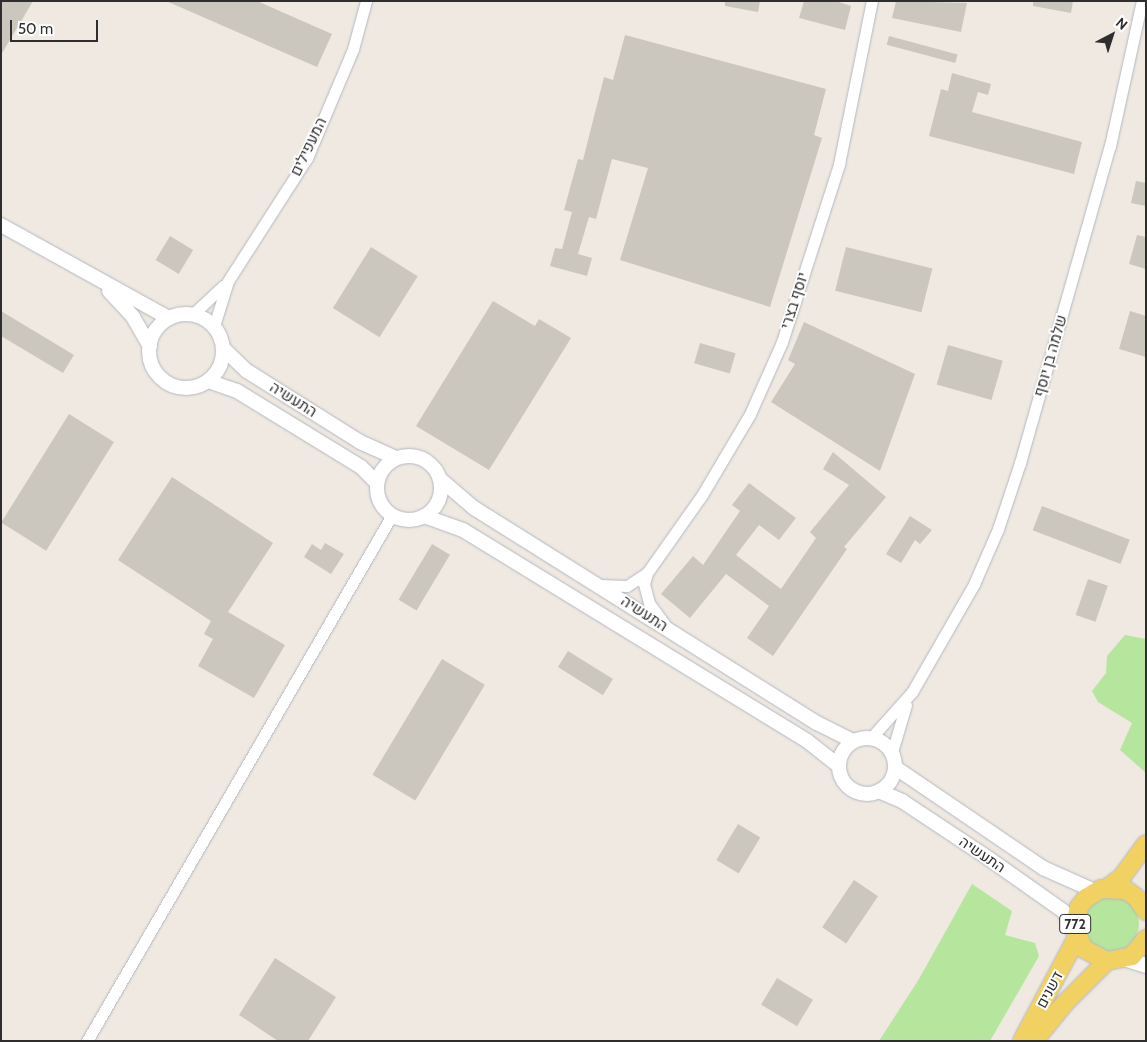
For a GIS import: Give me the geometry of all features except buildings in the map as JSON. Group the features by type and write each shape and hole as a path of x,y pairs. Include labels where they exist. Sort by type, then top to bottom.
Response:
{"main road":[{"name":"772","path":"1107,961 1088,954 1076,933 1079,907 1121,878 1146,844"},
{"path":"1101,890 1131,893 1146,910"},
{"name":"דשנים","path":"1022,1041 1076,933"},
{"path":"1127,959 1136,952 1146,939"},
{"path":"1107,961 1127,959 1146,965"},
{"name":"דשנים","path":"1034,1041 1065,1003 1107,961"}],"street":[{"name":"המעפילים","path":"193,314 228,281 307,158 352,49 366,1"},
{"name":"יוסף בצרי","path":"600,585 627,586 647,573 702,495 750,414 782,342 839,164 872,1"},
{"name":"שלמה בן יוסף","path":"892,752 912,692 974,584 998,529 1020,462 1110,146 1142,1"},
{"path":"1,225 95,279 169,318 193,314 214,326 223,348 217,371 208,380 192,387 174,385 155,370 150,347 133,317 95,279"},
{"name":"המעפילים","path":"214,326 228,281"},
{"path":"150,347 153,335 169,318"},
{"name":"התעשיה","path":"223,348 247,371 360,442 396,458"},
{"name":"התעשיה","path":"208,380 237,391 361,468 377,483"},
{"path":"417,456 435,469 440,479 439,501 424,516 408,520 392,515 380,502 377,483 380,473 396,458 417,456"},
{"name":"התעשיה","path":"440,479 474,508 600,585 822,726 853,742"},
{"path":"87,1041 392,515"},
{"name":"התעשיה","path":"424,516 463,530 806,740 839,766"},
{"path":"647,573 644,584 649,603 670,630"},
{"name":"שלמה בן יוסף","path":"871,738 912,692"},
{"path":"871,738 879,740 892,752 896,768 894,778 881,792 861,794 852,791 840,776 839,766 846,748 853,742 871,738"},
{"name":"התעשיה","path":"896,768 1043,868 1101,890"},
{"name":"התעשיה","path":"881,792 902,801 996,863 1064,911 1076,933"}],"green space":[{"path":"1125,635 1146,639 1146,773 1120,750 1132,723 1098,702 1092,691 1106,673 1107,656"},
{"path":"972,884 1012,911 1005,935 1035,943 1039,956 990,1041 879,1041 919,979"},
{"path":"1106,896 1116,896 1131,904 1137,913 1139,924 1137,935 1131,944 1116,952 1106,952 1095,947 1088,940 1083,929 1083,919 1088,908 1095,901"}]}
